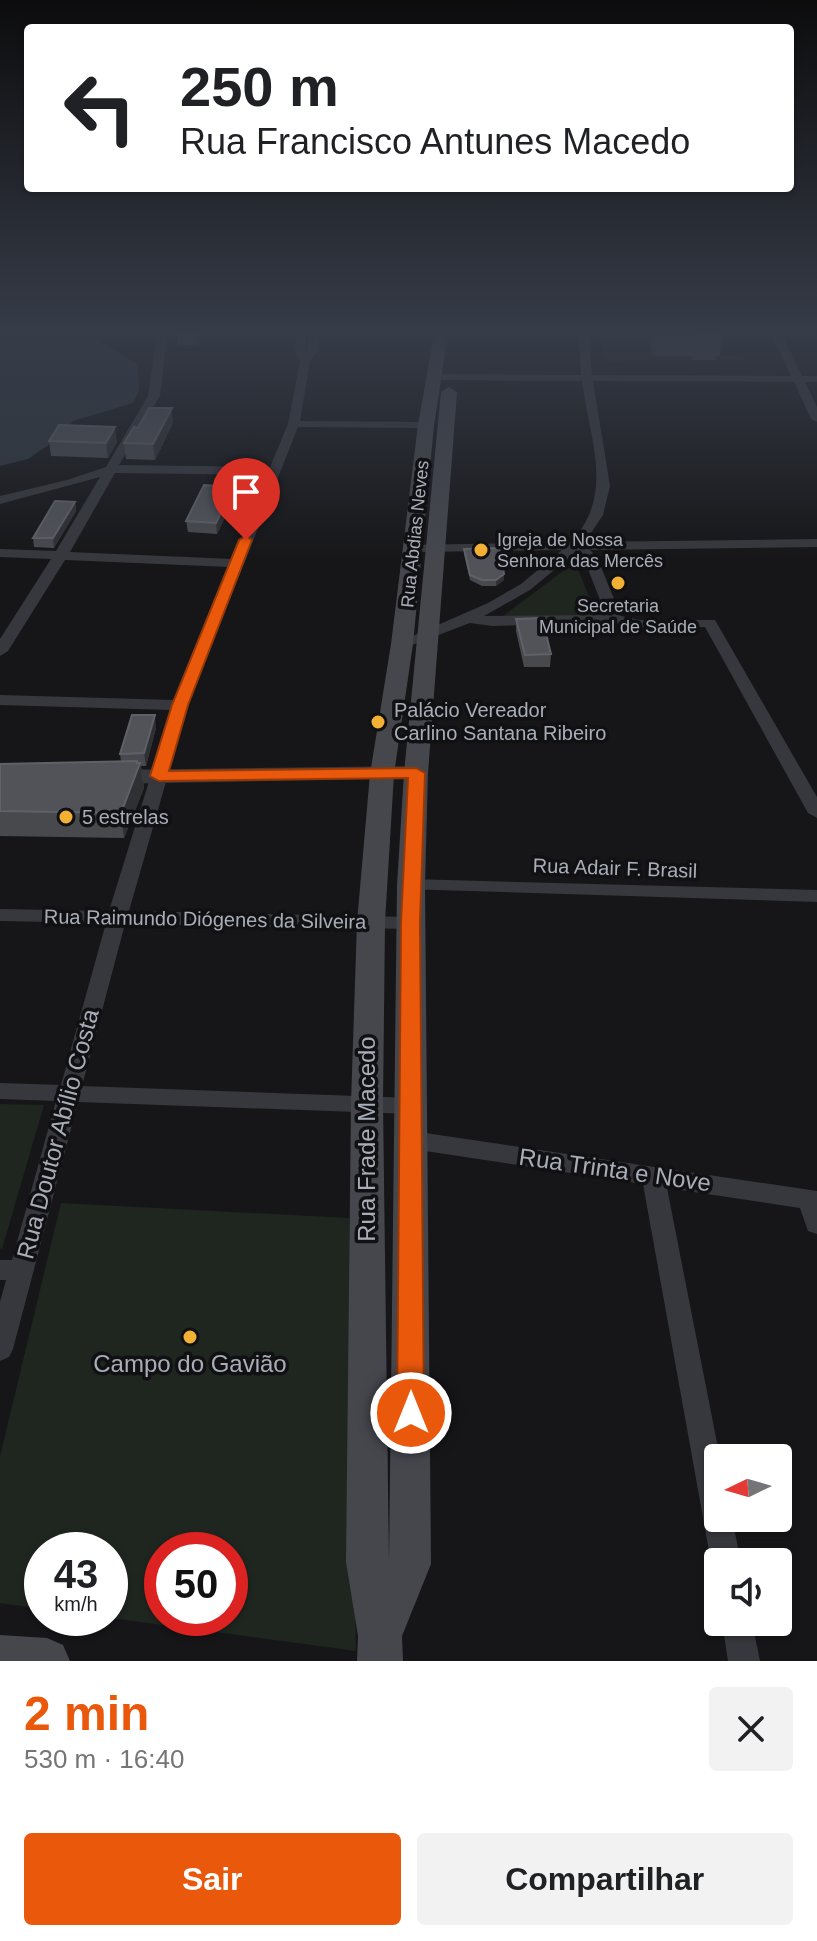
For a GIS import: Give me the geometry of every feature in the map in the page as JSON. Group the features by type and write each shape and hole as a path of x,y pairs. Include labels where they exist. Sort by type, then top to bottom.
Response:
{"main road":[{"name":"Rua Abdias Neves","path":"429,635 437,548 433,456 426,425 432,407"},
{"name":"Rua Abdias Neves","path":"402,644 414,548 433,456 439,407"},
{"name":"Rua Frade Macedo","path":"380,1648 410,1564 410,923 416,773 429,635"},
{"name":"Rua Frade Macedo","path":"380,1648 367,1562 367,1103 371,922 382,774 402,644"},
{"path":"0,1657 47,1661"}],"street":[{"path":"0,651 61,555 148,407"},
{"name":"Rua Doutor Abílio Costa","path":"0,1349 11,1270 70,1093 117,918 180,705 276,471 294,424 297,407"},
{"path":"402,644 471,619 509,597 578,547 591,525 604,485 590,407"},
{"path":"294,424 426,425"},
{"path":"0,500 71,483 112,469 276,471"},
{"path":"414,548 817,543"},
{"path":"578,547 590,557 615,619"},
{"path":"0,553 236,563"},
{"path":"471,619 492,622 615,619 640,624 710,623 817,813"},
{"path":"0,700 180,705"},
{"path":"95,777 416,773"},
{"name":"Rua Adair F. Brasil","path":"411,885 817,896"},
{"name":"Rua Raimundo Diógenes da Silveira","path":"0,915 410,923"},
{"name":"Rua Trinta e Nove","path":"0,1091 367,1103 412,1123 653,1175 814,1200"},
{"path":"653,1175 723,1548"},
{"path":"814,1200 817,1224"},
{"path":"740,1636 744,1661"}],"shaded area":[{"path":"0,407 121,407 73,421 59,438 28,459 0,466"},
{"path":"575,562 597,616 499,619"},
{"path":"0,1104 44,1105 2,1249 0,1248"},
{"name":"Campo do Gavião","path":"61,1203 349,1218 356,1651 244,1636 248,1636 248,1532 144,1532 144,1623 128,1620 128,1532 24,1532 24,1606 0,1603 0,1456"}],"building":[{"path":"149,408 172,408 153,444 124,443 134,427 138,428"},
{"path":"59,425 115,427 106,443 49,441"},
{"path":"204,485 233,487 216,523 186,521"},
{"path":"55,501 75,502 53,538 33,538"},
{"path":"500,548 504,574 496,580 482,580 470,575 464,549"},
{"path":"542,618 551,654 525,655 516,619"},
{"path":"132,715 155,715 144,753 120,754"},
{"path":"140,763 121,813 0,811 0,764"}],"place":[{"name":"Igreja de Nossa Senhora das Mercês","path":"481,550"},
{"name":"Secretaria Municipal de Saúde","path":"618,583"},
{"name":"Palácio Vereador Carlino Santana Ribeiro","path":"378,722"},
{"name":"5 estrelas","path":"66,817"},
{"name":"Campo do Gavião","path":"190,1337"}],"route":[{"path":"246,540 180,705 159,776 416,773 410,923 411,1413"}]}
